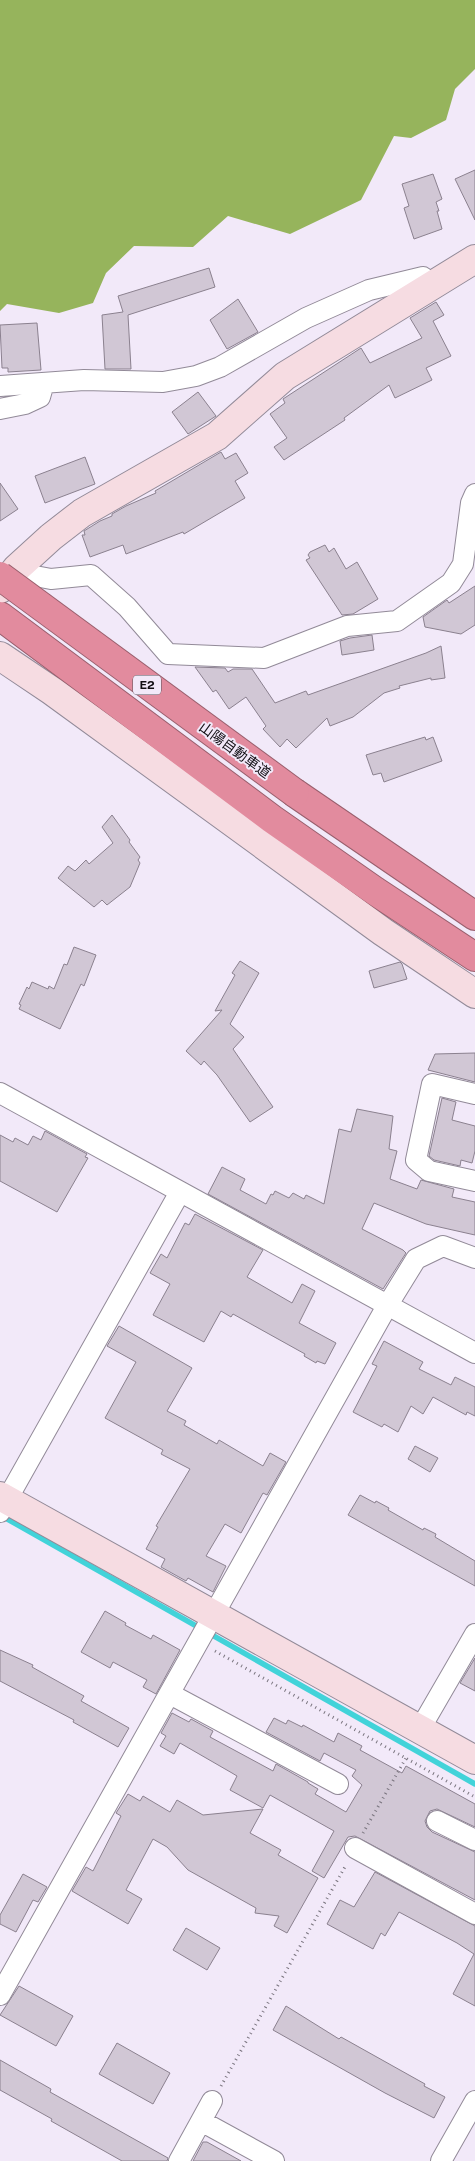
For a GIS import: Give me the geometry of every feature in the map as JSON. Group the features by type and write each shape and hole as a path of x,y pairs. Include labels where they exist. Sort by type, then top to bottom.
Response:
{"highway":[{"name":"山陽自動車道","path":"8,572 295,793 475,916"},
{"name":"E2","path":"0,616 272,819 375,891 475,956"}],"street":[{"path":"0,589 8,572 82,514 217,436 285,376 475,259"},
{"path":"0,386 84,380 163,382 196,376 220,367 306,318 369,290 423,277 433,286"},
{"path":"0,409 26,404 40,397 44,383"},
{"path":"8,572 51,579 91,575 127,607 168,654 264,658 347,626 396,621 451,583 462,564 471,536 471,503 475,494"},
{"path":"0,656 52,691 383,932 475,994"},
{"path":"475,1094 432,1084 416,1160 429,1171 475,1181"},
{"path":"0,1093 475,1353"},
{"path":"180,1192 2,1504 207,1629 420,1729 475,1760"},
{"path":"0,1995 387,1306 416,1259 443,1246 475,1258"},
{"path":"420,1729 475,1634"},
{"path":"170,1694 338,1784"},
{"path":"437,1821 475,1840"},
{"path":"355,1848 475,1914"},
{"path":"179,2161 212,2101"},
{"path":"441,2161 475,2101"},
{"path":"201,2121 274,2161"}],"path":[{"path":"207,1629 406,1758 475,1797"},
{"path":"212,2101 406,1758"}],"green space":[{"path":"0,0 475,0 475,69 455,89 446,120 411,138 394,136 361,200 290,234 228,216 193,247 134,246 106,273 93,303 59,313 7,304 0,311"}],"building":[{"path":"475,170 475,220 455,179"},
{"path":"433,174 442,199 436,202 442,229 414,239 404,208 409,206 402,184"},
{"path":"209,268 215,287 128,315 131,369 105,369 102,315 123,312 118,296"},
{"path":"238,299 258,332 227,349 210,320"},
{"path":"436,302 444,315 433,321 451,356 426,368 432,380 395,398 389,385 344,418 345,420 284,460 274,447 287,438 270,414 285,403 283,399 361,348 370,363 422,338 410,318"},
{"path":"37,323 41,370 8,372 8,368 2,368 0,325"},
{"path":"198,392 216,416 188,434 172,412"},
{"path":"221,452 225,459 236,453 248,473 235,481 245,498 184,534 183,532 126,554 123,545 90,557 82,535 85,535 84,531 126,506 156,493 155,491"},
{"path":"85,457 95,484 45,503 35,476"},
{"path":"0,483 18,509 0,521"},
{"path":"325,545 329,552 334,548 346,569 357,562 378,599 353,614 342,615 306,560 310,558 308,555 310,552"},
{"path":"475,586 475,625 461,634 425,627 423,617 447,600 449,603"},
{"path":"372,635 374,650 342,655 340,641"},
{"path":"441,646 445,678 431,680 431,678 399,686 400,688 384,693 353,717 330,726 327,718 296,748 287,739 280,747 263,729 266,726 246,697 229,709 216,690 213,692 195,667 225,668 228,672 233,669 252,669 275,703 306,691 308,695"},
{"path":"425,737 426,740 433,737 442,761 384,782 381,773 373,775 366,755"},
{"path":"112,815 140,857 138,860 140,863 130,887 107,905 102,900 94,907 58,878 68,866 75,871 86,860 89,864 113,843 102,827"},
{"path":"74,947 96,955 84,986 81,984 60,1029 19,1009 21,1005 19,1004 27,987 29,989 32,982 48,989 49,986 54,989 64,964 67,965"},
{"path":"240,961 259,973 230,1024 244,1037 233,1049 273,1107 250,1122 217,1075 204,1061 201,1065 186,1051 222,1010 215,1011 235,975 232,973"},
{"path":"400,962 407,979 374,988 369,971"},
{"path":"475,1053 475,1082 428,1070 435,1054"},
{"path":"442,1098 456,1102 452,1120 475,1126 475,1151 472,1163 461,1160 460,1166 434,1160 429,1156"},
{"path":"357,1109 393,1116 389,1149 397,1151 390,1179 417,1189 421,1180 454,1189 452,1197 475,1202 475,1235 426,1224 374,1203 362,1229 406,1253 383,1289 208,1194 222,1167 245,1179 240,1190 266,1204 271,1194 273,1195 275,1191 289,1198 293,1193 304,1199 306,1195 324,1204 339,1129 351,1132"},
{"path":"45,1131 87,1154 85,1157 88,1158 57,1212 0,1181 0,1135 13,1142 15,1138 28,1145 33,1136 41,1140"},
{"path":"195,1214 263,1250 247,1277 292,1303 302,1284 315,1291 299,1323 336,1343 325,1364 317,1361 316,1363 304,1356 305,1354 233,1314 231,1317 221,1311 204,1342 153,1315 170,1284 150,1273 161,1254 167,1258 185,1223 189,1225"},
{"path":"119,1326 192,1368 167,1411 186,1421 184,1425 217,1444 219,1440 263,1466 270,1453 286,1462 267,1495 263,1493 241,1533 225,1524 206,1556 226,1566 213,1592 188,1578 186,1581 161,1567 165,1559 146,1549 158,1527 156,1526 190,1469 161,1454 163,1450 105,1418 136,1362 107,1346"},
{"path":"384,1341 423,1362 419,1369 451,1385 455,1377 475,1387 475,1416 467,1412 466,1415 433,1397 423,1414 411,1406 398,1432 384,1424 382,1427 353,1412 377,1366 372,1364"},
{"path":"415,1446 438,1458 430,1472 408,1459"},
{"path":"360,1495 389,1508 388,1510 423,1530 424,1528 436,1534 435,1537 475,1561 475,1586 348,1515"},
{"path":"105,1611 126,1623 125,1625 151,1639 153,1635 180,1650 156,1694 143,1687 147,1680 113,1662 110,1668 81,1652"},
{"path":"0,1650 33,1665 32,1667 84,1696 81,1701 129,1728 118,1747 73,1722 74,1720 0,1681"},
{"path":"475,1658 475,1691 460,1683"},
{"path":"172,1713 189,1722 191,1719 213,1731 210,1737 273,1771 276,1764 308,1782 318,1789 315,1794 346,1812 362,1785 352,1776 356,1770 324,1753 320,1761 266,1732 274,1718 286,1724 288,1720 302,1727 303,1725 334,1742 338,1733 362,1746 360,1750 402,1773 406,1766 475,1804 475,1827 437,1809 430,1811 425,1821 427,1827 432,1832 475,1852 475,1900 355,1836 348,1837 324,1878 312,1871 334,1831 270,1795 263,1808 230,1790 237,1776 180,1743 174,1754 160,1746 166,1736 161,1733"},
{"path":"128,1794 140,1801 143,1796 170,1812 177,1800 203,1815 263,1809 250,1833 281,1850 278,1855 318,1878 287,1933 274,1926 279,1916 255,1913 256,1908 188,1870 167,1847 153,1839 126,1890 142,1899 128,1924 72,1891 86,1867 93,1871 121,1816 116,1813"},
{"path":"375,1872 475,1926 475,2006 453,1994 474,1954 457,1943 399,1912 385,1936 381,1933 373,1949 327,1924 340,1900 354,1907"},
{"path":"23,1874 47,1887 38,1902 33,1900 16,1932 0,1924 0,1915"},
{"path":"186,1928 220,1948 207,1970 173,1950"},
{"path":"19,1986 73,2016 56,2046 0,2015"},
{"path":"286,2006 339,2039 341,2037 445,2097 434,2118 385,2093 273,2030"},
{"path":"117,2043 170,2073 153,2104 99,2074"},
{"path":"0,2060 51,2089 50,2092 168,2158 167,2161 122,2161 51,2121 52,2119 0,2090"},
{"path":"203,2142 207,2142 241,2161 193,2161"}],"waterway":[{"path":"2,1516 475,1784"}]}
